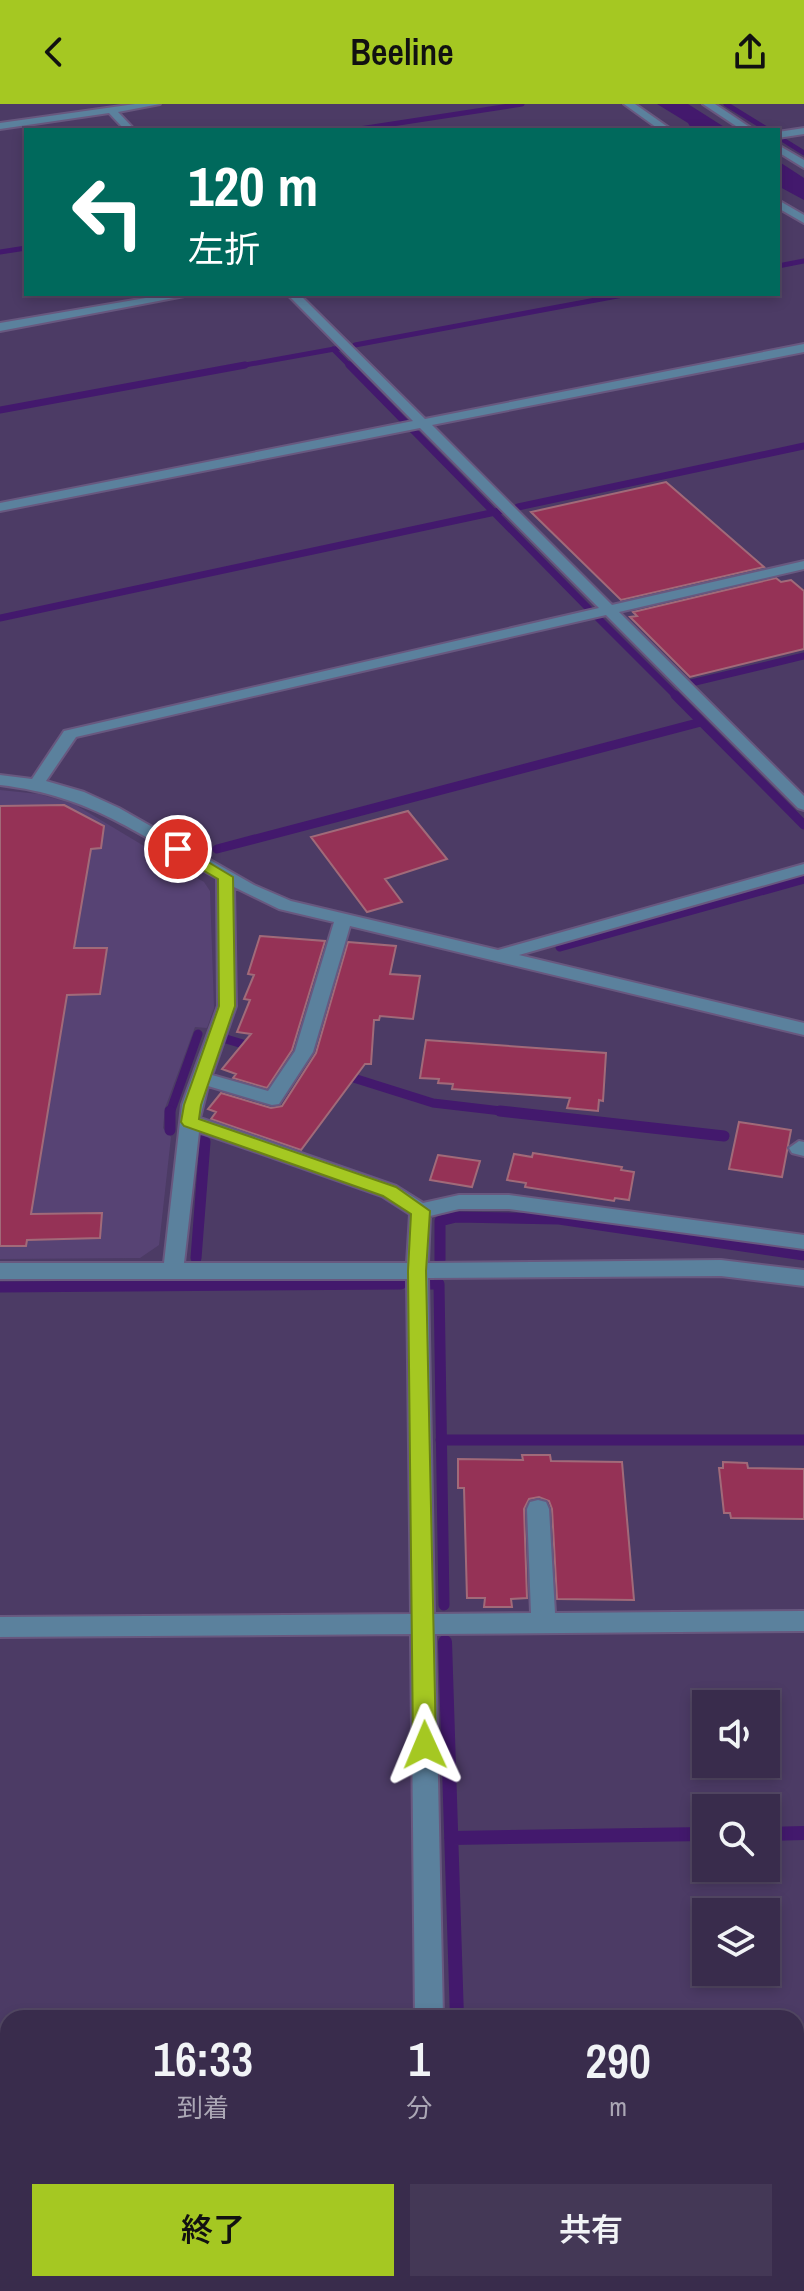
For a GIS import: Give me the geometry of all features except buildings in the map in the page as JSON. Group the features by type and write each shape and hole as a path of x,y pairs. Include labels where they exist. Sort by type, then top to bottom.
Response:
{"street":[{"path":"0,126 155,104"},
{"path":"629,104 664,128"},
{"path":"708,104 746,128"},
{"path":"111,110 128,128"},
{"path":"780,135 804,131"},
{"path":"780,149 804,165"},
{"path":"780,204 804,220"},
{"path":"0,327 178,296"},
{"path":"295,296 804,805"},
{"path":"0,507 804,348"},
{"path":"37,783 70,734 804,565"},
{"path":"0,780 37,783 94,800 247,890 285,905 804,1029"},
{"path":"497,956 804,869"},
{"path":"173,1271 190,1122 227,1006 225,877"},
{"path":"202,1078 272,1099 304,1052 343,920"},
{"path":"190,1122 389,1191 420,1211 459,1202 509,1202 804,1242"},
{"path":"420,1211 417,1271 429,2010"},
{"path":"0,1271 721,1268 804,1278"},
{"path":"538,1509 544,1623"},
{"path":"0,1627 804,1621"}],"shaded area":[{"path":"657,104 688,104 726,128 691,128 688,123"},
{"path":"780,162 804,178 804,200 780,187"},
{"path":"0,790 39,794 74,804 204,882 210,891 214,1008 207,1028 195,1027 165,1108 163,1128 171,1137 159,1245 140,1258 0,1259"}],"waterway":[{"path":"366,128 522,104"},
{"path":"726,104 765,128"},
{"path":"780,138 804,153"},
{"path":"0,252 24,248"},
{"path":"780,266 804,261"},
{"path":"355,345 617,296"},
{"path":"333,349 340,348"},
{"path":"239,366 333,349"},
{"path":"333,349 349,365"},
{"path":"239,366 245,365"},
{"path":"349,365 405,422"},
{"path":"0,410 239,366"},
{"path":"234,367 239,366"},
{"path":"412,429 494,512"},
{"path":"518,507 804,446"},
{"path":"494,512 500,511"},
{"path":"0,618 494,512"},
{"path":"494,512 589,609"},
{"path":"598,618 675,695"},
{"path":"691,683 804,656"},
{"path":"675,695 804,825"},
{"path":"217,849 701,722"},
{"path":"560,947 804,879"},
{"path":"170,1113 198,1034"},
{"path":"226,1039 253,1047"},
{"path":"344,1075 433,1103 518,1113"},
{"path":"500,1111 724,1136"},
{"path":"170,1113 170,1130"},
{"path":"196,1258 205,1142 201,1141"},
{"path":"440,1260 440,1221 456,1217 559,1219 804,1255"},
{"path":"0,1287 401,1284"},
{"path":"429,1284 439,1284 441,1440"},
{"path":"441,1440 804,1440"},
{"path":"441,1440 444,1605"},
{"path":"445,1642 451,1838"},
{"path":"780,1834 804,1833"},
{"path":"451,1838 692,1834"},
{"path":"451,1838 457,2010"}],"route":[{"path":"178,849 225,877 227,1006 192,1105 190,1122 389,1191 420,1211 417,1271 425,1745"}]}
